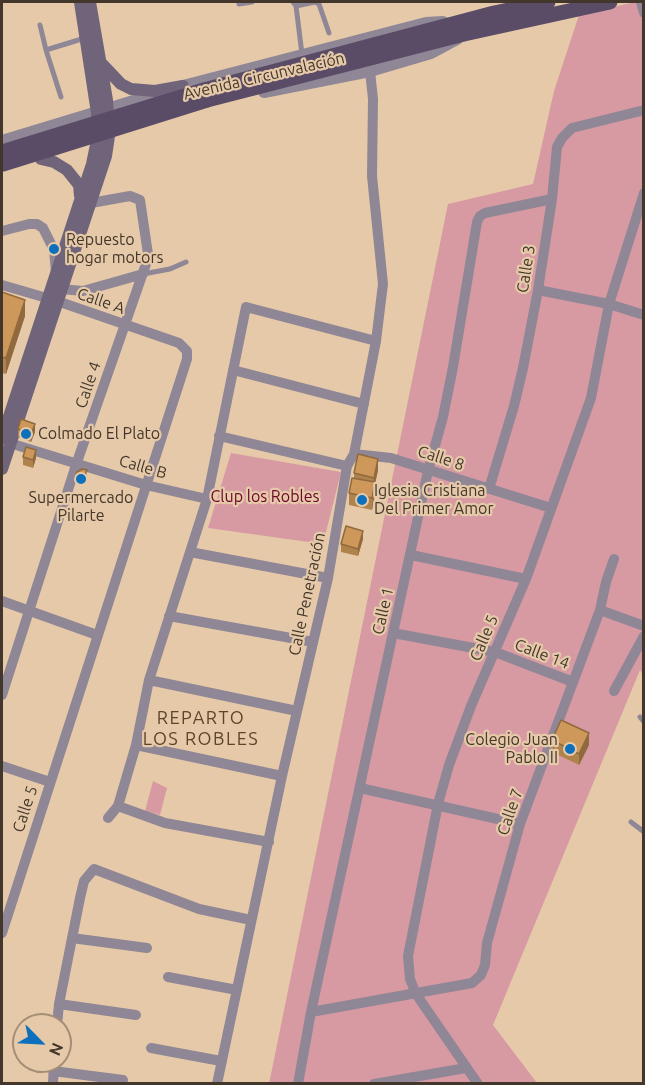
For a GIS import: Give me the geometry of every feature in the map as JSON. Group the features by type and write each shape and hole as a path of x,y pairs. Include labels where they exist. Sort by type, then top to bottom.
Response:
{"main road":[{"path":"80,2 102,111"},
{"path":"2,469 4,440 52,300 56,273 106,156 103,138 102,64 90,2"},
{"name":"Avenida Circunvalación","path":"462,28 492,8 548,2"},
{"name":"Avenida Circunvalación","path":"2,163 205,95 462,28 610,2"},
{"path":"102,64 121,84 131,89 155,91 183,86"},
{"path":"41,159 54,162 67,170 79,185 85,201 61,289 52,300"}],"street":[{"path":"641,2 644,13"},
{"name":"Avenida Circunvalación","path":"2,141 183,86 426,23 462,28"},
{"name":"Avenida Circunvalación","path":"2,163 41,159 237,98 370,70 431,53 447,46 462,28"},
{"name":"Calle Penetración","path":"217,1083 282,776 328,578 347,466 354,454 376,341 383,284 372,176 373,99 370,70"},
{"name":"Calle 3","path":"489,489 514,406 538,290 552,199 557,147 572,128 644,110"},
{"name":"Calle 5","path":"478,1083 416,994 407,968 408,956 438,804 449,765 471,706 526,579 591,398 609,304 644,193"},
{"name":"Calle 4","path":"2,695 77,462 148,254 140,200 130,196 85,201"},
{"name":"Calle 1","path":"298,1083 311,1012 428,471 443,417 477,222 485,213 552,199"},
{"path":"2,231 29,224 37,224 43,228 54,250 56,273"},
{"path":"61,289 82,291 143,274"},
{"name":"Calle A","path":"2,285 179,342 187,351"},
{"path":"538,290 609,304 644,315"},
{"path":"108,818 118,806 136,745 149,680 207,499 246,307 376,341"},
{"name":"Calle 5","path":"2,930 185,367 187,351"},
{"path":"233,370 364,404"},
{"path":"219,436 347,466"},
{"name":"Calle B","path":"4,440 146,485 207,499"},
{"name":"Calle 8","path":"354,454 391,458 551,508"},
{"path":"190,552 328,578"},
{"path":"411,555 526,579"},
{"name":"Calle 7","path":"416,994 472,982 481,975 487,943 520,824 600,610 614,559"},
{"path":"2,601 98,635"},
{"path":"600,610 644,626"},
{"path":"169,616 313,642"},
{"name":"Calle 14","path":"393,633 495,652 573,682"},
{"path":"614,691 644,636"},
{"path":"149,680 297,711"},
{"path":"136,745 282,776"},
{"path":"2,766 50,782"},
{"path":"360,788 520,824"},
{"path":"118,806 165,823 269,842"},
{"path":"58,1013 84,881 94,869 199,909 251,920"},
{"path":"72,938 147,948"},
{"path":"168,977 237,990"},
{"path":"311,1012 416,994"},
{"path":"59,1004 136,1016"},
{"path":"151,1048 221,1061"},
{"path":"374,1083 466,1068"},
{"path":"72,1070 123,1080"}],"lane":[{"path":"239,4 252,2"},
{"path":"303,55 295,4 315,2 319,4 328,33"},
{"path":"40,25 61,97"},
{"path":"46,50 86,38"},
{"path":"143,274 170,269 186,262"},
{"path":"631,822 644,832"}],"green space":[{"path":"643,2 643,675 640,670 493,1025 537,1083 269,1084 448,204 533,184 554,91 579,15"},
{"name":"Clup los Robles","path":"231,453 341,472 323,544 208,528"},
{"path":"153,781 167,788 160,815 145,811"}],"building":[{"path":"2,292 25,300 6,358 2,357"},
{"path":"21,419 35,424 31,434 18,429"},
{"path":"26,447 36,450 33,460 23,457"},
{"path":"358,454 378,459 374,478 354,473"},
{"path":"82,469 87,470 83,480 75,477"},
{"path":"352,478 375,482 372,498 349,493"},
{"path":"346,526 363,531 358,549 341,544"},
{"path":"561,720 589,733 579,754 552,740"}],"place":[{"name":"Repuesto hogar motors","path":"54,249"},
{"name":"Colmado El Plato","path":"26,434"},
{"name":"Supermercado Pilarte","path":"81,479"},
{"name":"Iglesia Cristiana Del Primer Amor","path":"362,500"},
{"name":"Colegio Juan Pablo II","path":"570,749"}],"district":[{"name":"REPARTO LOS ROBLES","path":"201,728"}]}
